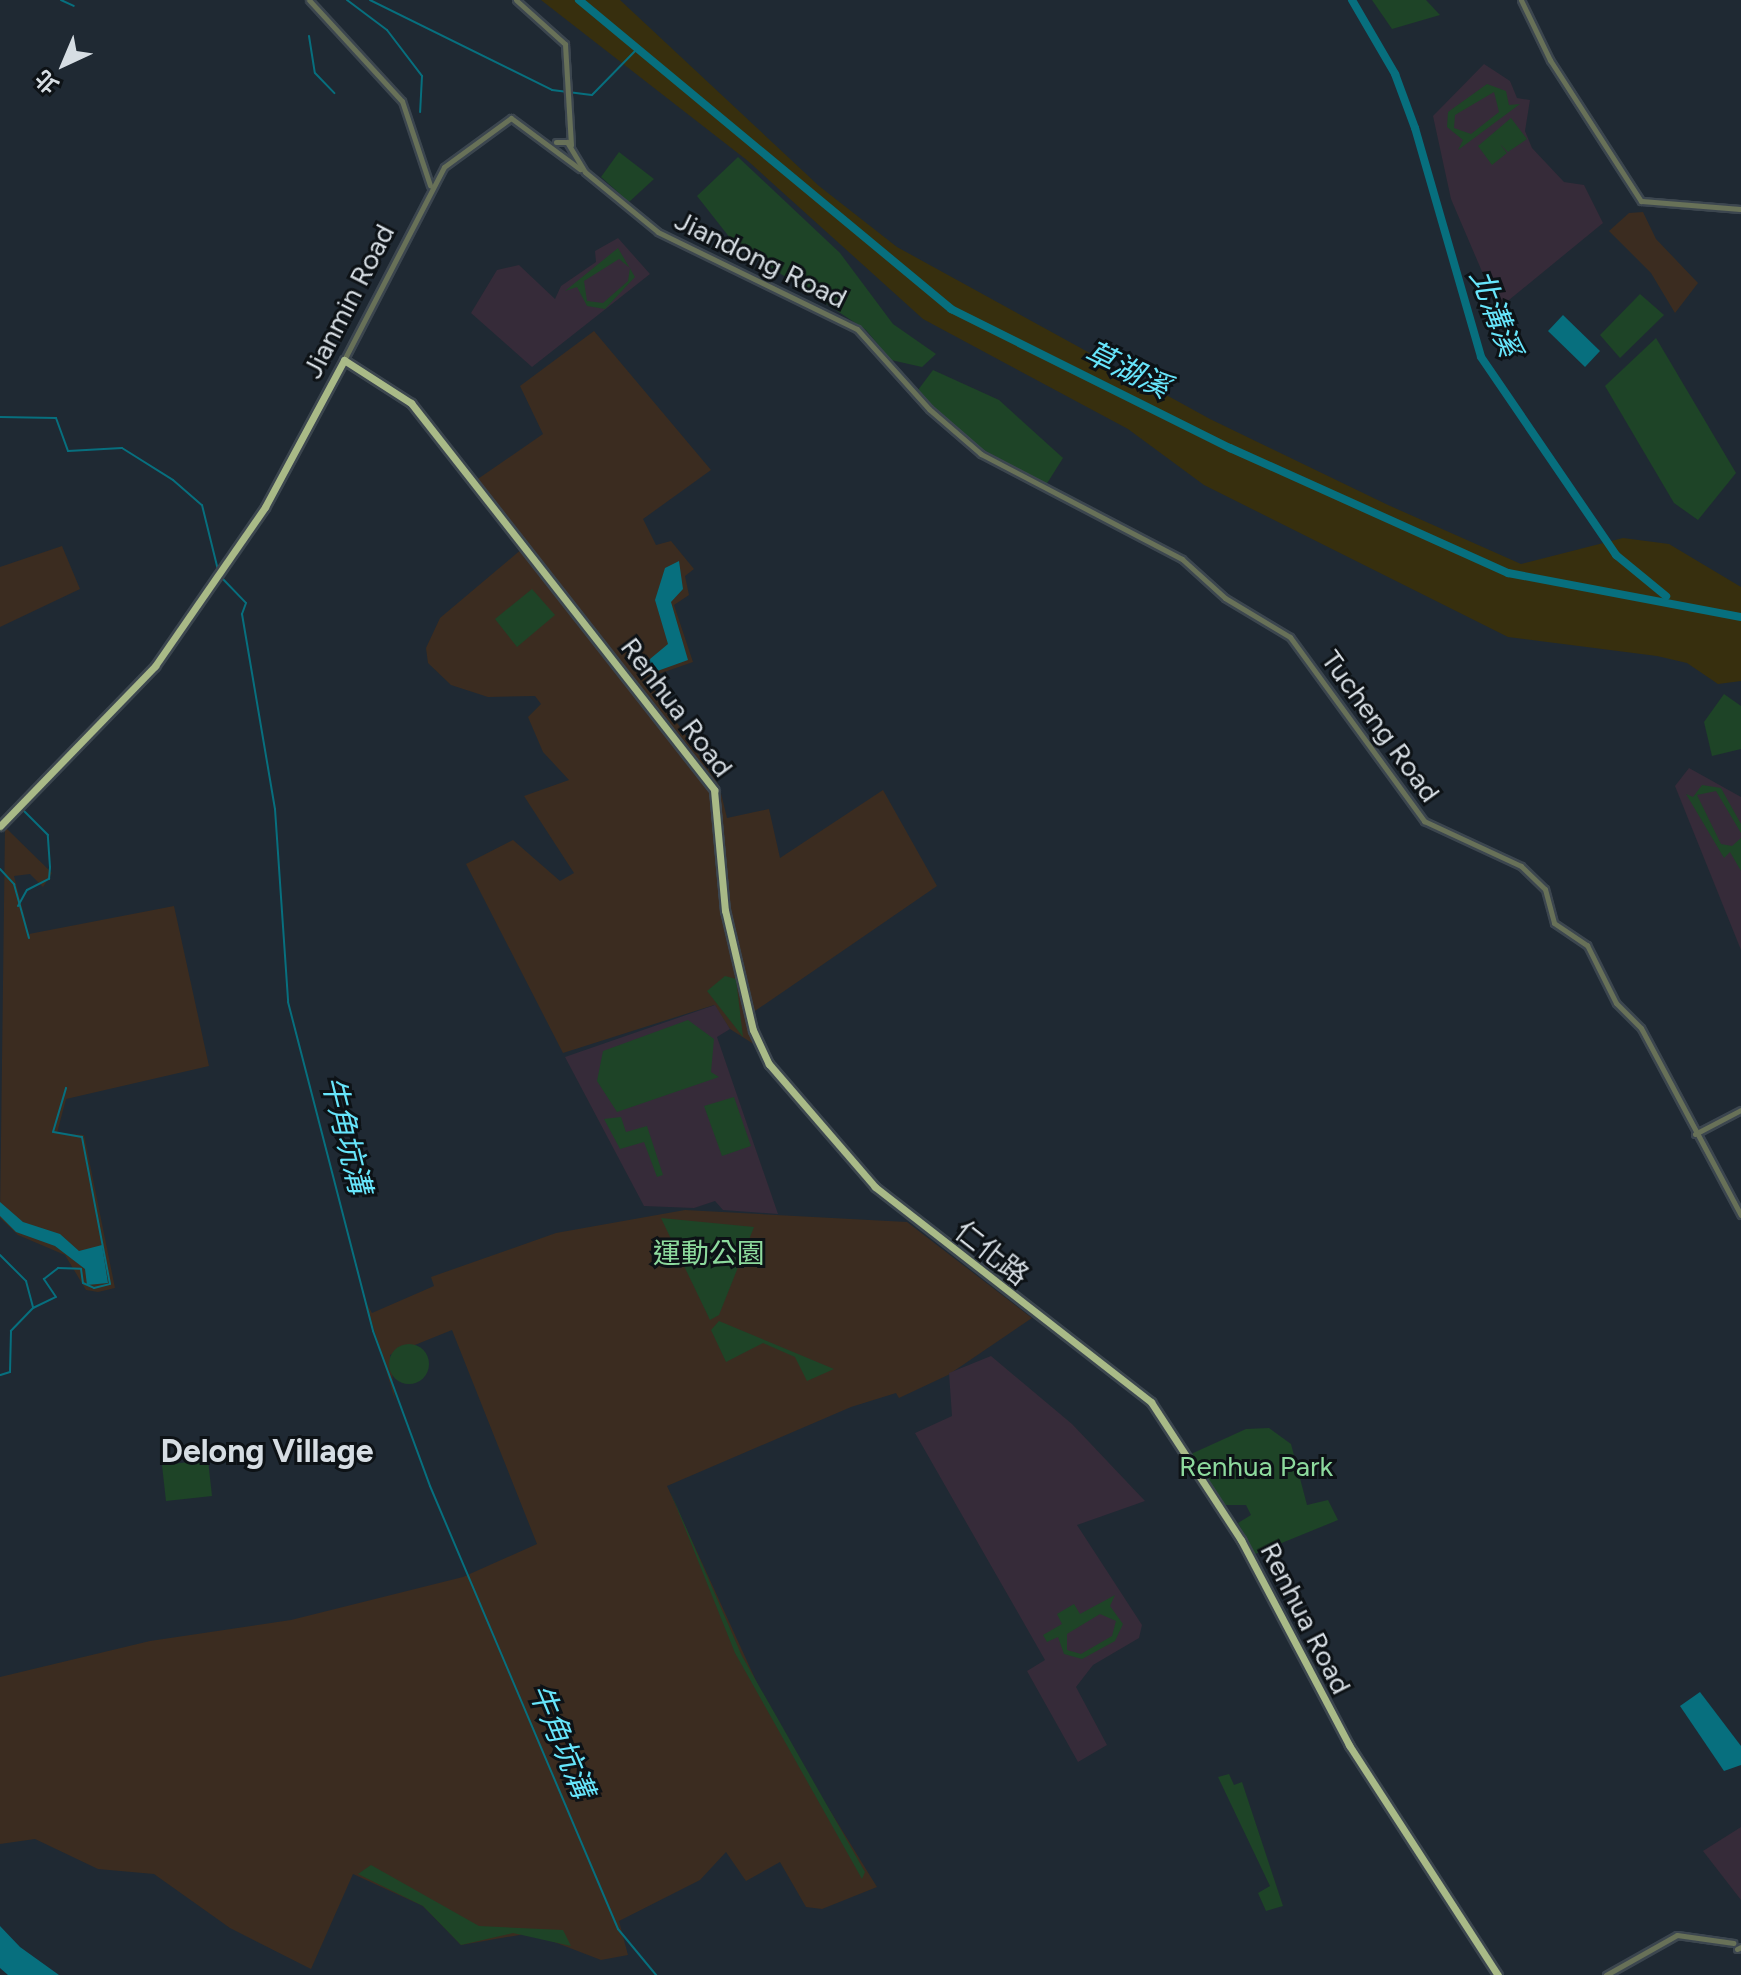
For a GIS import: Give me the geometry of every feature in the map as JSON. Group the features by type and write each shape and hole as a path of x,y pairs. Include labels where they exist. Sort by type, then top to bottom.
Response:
{"main road":[{"name":"Jianmin Road","path":"0,826 155,666 265,507 344,360"},
{"name":"仁化路","path":"344,360 432,424 710,783 722,819 725,910 756,1042 775,1072 875,1187 1140,1388 1241,1540 1349,1745 1498,1975"}],"street":[{"path":"309,0 402,101 430,186"},
{"name":"Jiandong Road","path":"516,0 565,44 573,154 585,172"},
{"path":"1521,0 1550,60 1641,201 1741,209"},
{"name":"Jianmin Road","path":"344,360 430,186 509,119 546,140"},
{"path":"568,145 558,151 557,140 570,125"},
{"path":"546,140 557,140 568,145 573,154"},
{"name":"Jiandong Road","path":"546,140 678,243 857,329 910,389"},
{"name":"Tucheng Road","path":"910,389 1013,475 1182,559 1231,602 1290,637 1424,821 1521,866 1545,889 1554,923 1587,945 1741,1215"},
{"path":"1695,1134 1741,1110"},
{"path":"1606,1975 1677,1935 1737,1947"}],"shaded area":[{"path":"1484,64 1510,81 1517,98 1530,100 1525,131 1532,148 1564,182 1584,185 1603,223 1498,309 1451,199 1433,116"},
{"path":"1643,212 1656,239 1698,283 1675,313 1651,273 1609,231 1629,213"},
{"path":"618,238 650,274 532,367 471,313 497,270 519,265 555,299 561,286 596,262 595,251"},
{"path":"594,331 711,470 643,519 656,545 671,541 694,569 685,576 689,595 674,605 693,662 647,678 719,785 727,818 769,809 780,858 883,790 937,886 752,1013 763,1050 730,1029 714,1005 563,1053 466,864 513,840 560,881 574,873 524,796 569,780 543,752 528,717 541,704 535,696 488,697 451,685 428,663 426,648 440,618 523,548 472,483 543,434 520,386"},
{"path":"62,546 80,589 0,627 0,567"},
{"path":"1689,768 1741,797 1741,950 1675,786"},
{"path":"5,827 52,873 43,887 30,874 14,876 29,934 174,906 209,1066 66,1099 57,1133 84,1135 115,1288 98,1292 86,1290 65,1255 18,1235 0,1218"},
{"path":"715,1005 730,1029 717,1037 778,1214 723,1210 715,1201 694,1208 644,1206 565,1057"},
{"path":"685,1210 907,1222 1032,1318 948,1375 899,1398 896,1393 851,1407 667,1486 773,1718 877,1887 822,1909 806,1907 780,1862 746,1881 726,1852 700,1880 619,1921 628,1955 601,1960 531,1933 461,1945 423,1906 353,1874 311,1969 230,1928 154,1874 98,1869 35,1839 0,1844 0,1677 150,1641 291,1620 463,1577 537,1544 452,1330 390,1355 395,1400 365,1300 372,1313 434,1286 431,1277 556,1233"},
{"path":"991,1356 1072,1424 1145,1501 1077,1525 1142,1625 1139,1638 1093,1665 1076,1687 1107,1745 1078,1762 1027,1671 1045,1660 915,1433 952,1416 949,1373"},
{"path":"1741,1827 1741,1900 1703,1851"}],"green space":[{"path":"1372,0 1426,0 1440,15 1392,29"},
{"path":"1487,84 1506,91 1509,105 1520,104 1458,150 1463,140 1447,127 1448,112","holes":["1494,92 1499,112 1471,134 1454,128 1455,115"]},
{"path":"1511,118 1527,139 1508,152 1500,144 1507,153 1492,165 1478,146"},
{"path":"619,152 654,179 629,202 601,177"},
{"path":"738,157 840,253 893,324 936,354 922,367 891,360 866,330 734,243 697,196"},
{"path":"618,248 629,268 619,259 584,281 587,301 603,303 628,281 630,268 635,277 605,309 587,306 577,287 565,291"},
{"path":"1640,294 1664,315 1620,358 1600,335"},
{"path":"1656,338 1736,473 1698,520 1674,503 1605,386"},
{"path":"933,370 999,400 1063,458 1046,485 975,445 926,399 918,390"},
{"path":"532,589 555,615 517,647 495,619"},
{"path":"1724,694 1741,706 1741,749 1712,756 1704,722"},
{"path":"1702,785 1721,788 1741,824 1741,833 1716,791 1697,795 1721,844 1732,846 1741,838 1741,871 1730,852 1724,858 1686,794 1693,797"},
{"path":"725,976 736,979 743,1037 707,991"},
{"path":"688,1020 714,1039 711,1072 719,1077 617,1112 597,1081 603,1051"},
{"path":"734,1097 751,1146 722,1156 704,1106"},
{"path":"621,1117 626,1132 647,1126 663,1175 657,1177 644,1142 620,1149 604,1119"},
{"name":"運動公園","path":"661,1218 754,1227 719,1315 710,1320"},
{"path":"719,1321 834,1369 807,1381 795,1357 763,1343 726,1362 711,1330"},
{"path":"409,1344 423,1350 429,1364 423,1378 409,1384 395,1378 389,1364 395,1350"},
{"name":"Renhua Park","path":"1269,1428 1291,1444 1307,1505 1328,1500 1338,1520 1255,1554 1238,1523 1251,1515 1246,1505 1225,1505 1191,1454 1246,1429"},
{"path":"208,1460 212,1496 166,1501 162,1465"},
{"path":"670,1491 742,1656 865,1872 862,1879 735,1653"},
{"path":"1115,1595 1110,1606 1123,1624 1115,1641 1082,1659 1064,1654 1058,1637 1047,1642 1043,1635 1062,1624 1057,1614 1074,1604 1080,1614","holes":["1100,1614 1116,1621 1112,1636 1081,1654 1067,1650 1067,1634"]},
{"path":"1229,1774 1234,1785 1242,1782 1283,1906 1266,1911 1258,1893 1270,1886 1218,1777"},
{"path":"371,1865 479,1926 563,1930 571,1946 513,1933 461,1945 423,1906 358,1874"}],"sand":[{"path":"541,0 620,0 819,186 897,247 1210,419 1388,505 1521,564 1623,538 1669,544 1741,587 1741,681 1718,684 1687,663 1657,656 1508,637 1204,485 1128,429 923,319 748,161"}],"water":[{"path":"1563,315 1600,351 1585,367 1548,331"},
{"path":"679,561 683,589 671,602 688,660 649,674 644,664 668,644 655,600 665,568"},
{"path":"0,1202 23,1222 60,1234 79,1251 102,1245 108,1283 87,1285 85,1269 55,1246 16,1232 0,1216"},
{"path":"1700,1692 1741,1746 1741,1765 1724,1771 1680,1706"},
{"path":"0,1926 20,1947 59,1975 8,1975 0,1968"}],"waterway":[{"path":"61,0 74,6"},
{"path":"347,0 387,30 422,76 420,112"},
{"path":"370,0 552,90 592,95 636,50"},
{"name":"草湖溪","path":"579,0 951,309 1230,448 1508,573 1741,617"},
{"name":"北溝溪","path":"1352,0 1395,74 1415,128 1481,357 1616,555 1666,596"},
{"path":"309,36 315,73 334,93"},
{"name":"牛角坑溝","path":"0,417 56,418 68,451 122,448 173,480 202,505 218,570"},
{"name":"牛角坑溝","path":"220,576 246,603 242,614 275,809 288,1002 373,1331 430,1486 618,1929 656,1975"},
{"path":"18,906 27,890 49,879 50,867 48,835 23,810"},
{"path":"0,869 14,884 29,938"},
{"path":"33,1308 56,1297 44,1279 58,1268 81,1269 83,1283 94,1288 110,1284 82,1137 53,1132 66,1088"},
{"path":"0,1255 26,1281 33,1308 11,1331 10,1372 0,1375"}],"district":[{"name":"Delong Village","path":"267,1451"}]}
